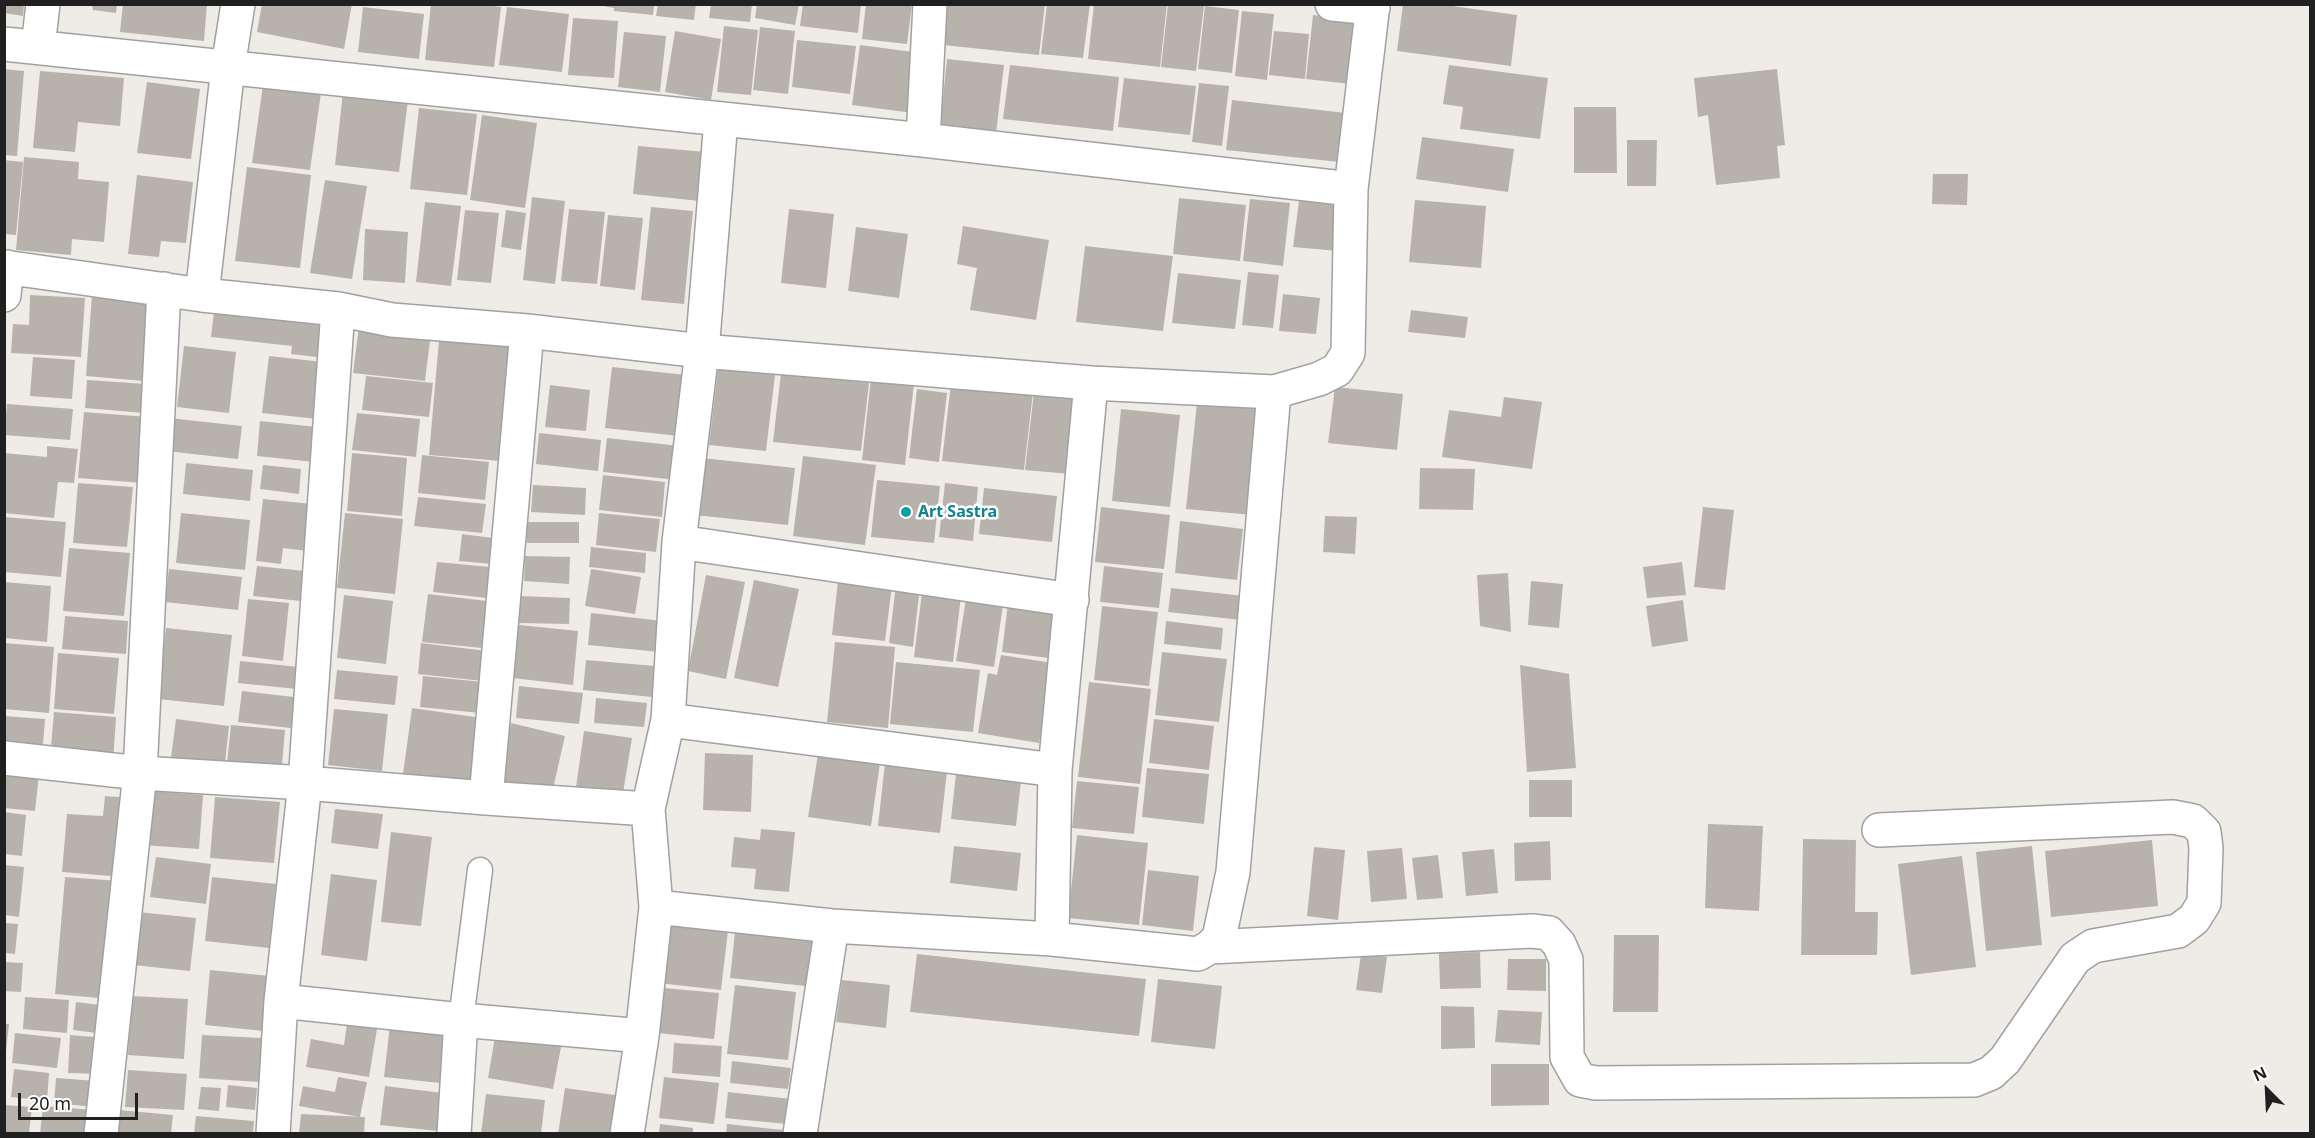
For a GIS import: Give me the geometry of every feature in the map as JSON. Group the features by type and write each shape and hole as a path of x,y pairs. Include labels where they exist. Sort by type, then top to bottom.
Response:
{"street":[{"path":"38,47 43,4"},
{"path":"202,295 228,67 238,4"},
{"path":"922,140 930,4"},
{"path":"5,276 164,289 338,309 392,320 527,331 702,351 1091,383 1274,392 1319,380 1337,370 1348,353 1352,189 1373,6 1332,4"},
{"path":"4,44 922,140 1352,189"},
{"path":"627,1134 642,1036 656,907 648,809 668,720 679,542 702,351 721,120"},
{"path":"101,1134 140,773 164,289"},
{"path":"273,1134 280,1001 305,783 338,309"},
{"path":"486,798 527,331"},
{"path":"1052,939 1055,770 1091,383"},
{"path":"656,907 832,926 1052,939 1198,954 1210,947 1219,938 1233,872 1274,392"},
{"path":"679,542 1072,600"},
{"path":"668,720 1055,770"},
{"path":"4,758 140,773 648,809"},
{"path":"1210,947 1532,931 1549,933 1559,944 1566,960 1568,1057 1580,1080 1596,1083 1974,1080 1991,1073 2005,1060 2075,958 2093,946 2178,931 2194,919 2204,903 2204,832 2193,821 2173,817 1879,830"},
{"path":"800,1134 832,926"},
{"path":"280,1001 642,1036"},
{"path":"454,1134 461,1020"}],"lane":[{"path":"461,1020 480,870"}],"building":[{"path":"4,4 24,4 23,16 4,13"},
{"path":"92,4 117,4 116,13 93,10"},
{"path":"123,4 207,4 204,41 120,32"},
{"path":"262,4 352,4 344,49 257,32"},
{"path":"431,4 481,4 501,7 494,67 425,60"},
{"path":"592,4 654,4 653,15 614,11 614,8"},
{"path":"658,4 696,4 694,20 656,16"},
{"path":"711,4 752,4 750,22 709,18"},
{"path":"757,4 799,4 795,25 755,18"},
{"path":"803,4 861,4 858,33 800,26"},
{"path":"866,4 912,4 907,44 862,39"},
{"path":"947,4 1045,4 1039,55 943,45"},
{"path":"1047,4 1090,4 1083,58 1041,54"},
{"path":"1094,4 1167,4 1160,67 1088,59"},
{"path":"1168,4 1204,6 1196,71 1161,67"},
{"path":"1403,4 1438,4 1517,15 1511,66 1397,51"},
{"path":"1205,6 1239,10 1232,73 1198,69"},
{"path":"363,7 424,14 419,59 358,52"},
{"path":"507,7 569,14 562,72 499,65"},
{"path":"1242,11 1274,14 1267,80 1235,76"},
{"path":"1313,15 1366,21 1360,85 1306,79"},
{"path":"573,18 618,21 614,78 568,75"},
{"path":"724,26 758,30 751,95 717,92"},
{"path":"760,27 795,31 788,94 753,90"},
{"path":"675,31 721,39 711,100 665,92"},
{"path":"1274,31 1309,34 1305,79 1269,75"},
{"path":"624,32 666,36 660,92 618,87"},
{"path":"797,40 856,46 850,94 792,87"},
{"path":"860,45 921,53 913,113 852,105"},
{"path":"947,59 1004,65 996,134 940,128"},
{"path":"1010,65 1119,77 1113,131 1003,119"},
{"path":"1449,65 1548,78 1540,139 1460,129 1463,107 1443,104"},
{"path":"4,69 24,71 17,156 4,155"},
{"path":"1777,69 1785,145 1777,146 1780,178 1716,185 1708,115 1698,117 1694,78"},
{"path":"40,71 124,78 120,126 78,122 75,152 33,148"},
{"path":"1124,78 1196,86 1190,135 1118,127"},
{"path":"147,82 200,89 191,159 137,153"},
{"path":"1199,83 1229,86 1222,146 1192,142"},
{"path":"263,85 321,93 310,170 252,163"},
{"path":"343,92 408,100 399,172 335,165"},
{"path":"1232,100 1355,114 1349,163 1226,150"},
{"path":"1574,107 1616,107 1617,173 1574,173"},
{"path":"419,108 477,114 467,195 410,189"},
{"path":"482,115 537,123 525,208 470,200"},
{"path":"1422,137 1514,149 1508,192 1416,179"},
{"path":"1627,140 1657,140 1656,186 1627,186"},
{"path":"638,146 706,152 700,201 633,194"},
{"path":"24,157 79,162 78,179 109,182 104,242 72,239 71,255 16,250"},
{"path":"4,160 23,162 16,235 4,234"},
{"path":"247,167 311,175 300,268 235,261"},
{"path":"1933,174 1968,174 1967,205 1932,204"},
{"path":"137,175 193,182 186,243 161,241 159,257 128,254"},
{"path":"325,180 367,186 352,279 310,273"},
{"path":"532,197 565,201 555,284 523,280"},
{"path":"1179,198 1246,205 1240,261 1173,254"},
{"path":"1250,199 1290,203 1283,266 1243,261"},
{"path":"1415,200 1486,206 1481,268 1409,262"},
{"path":"1299,201 1344,206 1338,251 1293,247"},
{"path":"425,202 461,206 451,286 416,282"},
{"path":"651,207 693,211 684,304 641,300"},
{"path":"569,209 605,212 597,284 561,281"},
{"path":"789,209 834,214 826,288 781,283"},
{"path":"465,210 499,213 491,283 457,280"},
{"path":"506,210 526,213 521,250 501,247"},
{"path":"608,215 643,218 635,290 600,286"},
{"path":"963,226 1049,240 1036,320 970,310 977,268 957,264"},
{"path":"856,227 908,234 899,298 848,291"},
{"path":"365,229 408,232 405,283 363,280"},
{"path":"1085,246 1173,256 1163,331 1076,322"},
{"path":"1248,272 1279,275 1273,328 1242,325"},
{"path":"1178,273 1241,280 1235,329 1172,323"},
{"path":"1283,294 1320,298 1316,334 1279,331"},
{"path":"30,295 85,298 81,357 11,353 13,324 29,325"},
{"path":"92,295 150,299 143,381 86,376"},
{"path":"215,303 331,312 326,358 291,354 292,346 211,337"},
{"path":"1411,310 1468,317 1465,338 1408,332"},
{"path":"359,326 431,333 425,381 353,373"},
{"path":"439,340 511,345 501,461 429,455"},
{"path":"184,346 236,352 229,413 177,407"},
{"path":"269,356 323,362 317,419 262,413"},
{"path":"33,357 75,360 72,399 30,396"},
{"path":"612,367 686,375 679,436 605,428"},
{"path":"718,369 775,375 766,451 709,445"},
{"path":"781,373 869,383 861,451 773,442"},
{"path":"366,376 433,383 429,417 362,410"},
{"path":"871,378 914,383 905,465 862,460"},
{"path":"87,380 146,384 144,413 85,408"},
{"path":"951,383 1033,392 1024,470 942,461"},
{"path":"550,385 590,390 586,431 545,427"},
{"path":"1335,387 1403,394 1397,450 1328,443"},
{"path":"917,389 947,393 939,462 909,458"},
{"path":"1034,392 1078,397 1070,474 1025,470"},
{"path":"1504,397 1542,402 1532,469 1442,457 1449,410 1501,417"},
{"path":"1197,402 1264,409 1253,515 1186,509"},
{"path":"7,404 73,409 70,440 4,435"},
{"path":"1121,409 1180,415 1170,507 1112,501"},
{"path":"84,412 148,417 143,483 78,478"},
{"path":"357,413 420,419 416,457 352,450"},
{"path":"169,418 242,426 238,459 166,451"},
{"path":"260,421 317,427 314,462 257,456"},
{"path":"539,433 601,440 598,471 536,464"},
{"path":"607,438 680,446 677,480 603,472"},
{"path":"47,446 78,449 74,483 58,482 54,518 4,513 4,453 47,457"},
{"path":"352,453 407,458 402,516 347,511"},
{"path":"422,455 489,462 485,500 418,493"},
{"path":"803,456 876,465 865,545 793,536"},
{"path":"702,458 795,468 788,525 695,515"},
{"path":"186,463 253,470 250,501 183,494"},
{"path":"263,465 301,469 299,494 260,489"},
{"path":"1420,468 1475,469 1473,510 1419,509"},
{"path":"603,475 665,482 662,517 599,510"},
{"name":"Art Sastra","path":"877,480 940,486 934,543 871,537"},
{"path":"78,483 133,487 127,547 73,543"},
{"path":"945,483 978,487 973,541 939,537"},
{"path":"533,485 586,488 585,515 531,512"},
{"path":"984,488 1057,496 1052,542 979,534"},
{"path":"418,497 486,504 482,533 414,526"},
{"path":"263,499 312,504 307,551 283,548 281,564 256,561"},
{"path":"1101,507 1170,515 1164,569 1095,562"},
{"path":"1703,507 1734,510 1725,590 1694,587"},
{"path":"181,513 250,520 245,570 176,563"},
{"path":"345,513 403,519 395,594 337,588"},
{"path":"599,513 660,519 656,552 596,545"},
{"path":"1325,516 1357,517 1355,554 1323,552"},
{"path":"4,517 66,522 61,577 4,572"},
{"path":"1180,521 1243,529 1237,580 1175,573"},
{"path":"527,522 579,522 579,543 527,543"},
{"path":"462,534 493,538 491,564 459,561"},
{"path":"591,547 646,553 645,573 589,567"},
{"path":"69,548 130,553 124,616 63,611"},
{"path":"525,556 570,557 569,584 524,581"},
{"path":"437,562 490,567 487,598 433,592"},
{"path":"1682,562 1686,595 1647,598 1643,567"},
{"path":"257,566 305,571 301,601 253,596"},
{"path":"1104,566 1163,573 1159,608 1100,602"},
{"path":"169,569 242,577 238,610 165,602"},
{"path":"591,569 641,577 635,614 585,606"},
{"path":"1508,573 1511,632 1480,626 1477,575"},
{"path":"706,575 745,582 726,679 688,671"},
{"path":"754,580 799,589 778,687 734,678"},
{"path":"838,581 892,586 885,641 832,635"},
{"path":"1531,581 1563,584 1559,628 1528,625"},
{"path":"4,582 51,586 47,642 4,638"},
{"path":"896,584 920,587 913,647 889,643"},
{"path":"923,584 962,588 953,662 914,657"},
{"path":"1171,588 1244,596 1241,620 1168,612"},
{"path":"967,593 1004,598 994,667 956,661"},
{"path":"428,594 487,601 482,648 422,642"},
{"path":"344,595 393,601 386,664 337,658"},
{"path":"1009,595 1065,603 1056,659 1002,652"},
{"path":"520,596 570,598 569,624 519,623"},
{"path":"248,599 289,603 283,661 242,656"},
{"path":"1683,600 1688,641 1652,647 1646,606"},
{"path":"1102,606 1158,612 1149,686 1094,680"},
{"path":"591,613 663,621 660,652 588,645"},
{"path":"65,616 128,621 126,654 62,649"},
{"path":"1166,621 1223,628 1221,650 1164,644"},
{"path":"510,624 578,631 573,685 504,677"},
{"path":"166,628 232,635 224,706 158,699"},
{"path":"835,642 895,647 888,728 827,722"},
{"path":"4,643 54,647 49,713 4,709"},
{"path":"421,643 487,651 483,681 418,674"},
{"path":"1162,652 1227,659 1219,722 1155,715"},
{"path":"58,653 119,658 114,714 54,709"},
{"path":"1001,655 1053,663 1039,743 978,733 988,673 997,675"},
{"path":"586,660 655,666 652,697 583,690"},
{"path":"240,661 299,667 297,689 238,683"},
{"path":"896,662 980,670 973,732 890,724"},
{"path":"1520,665 1569,674 1576,768 1527,772"},
{"path":"337,670 398,676 395,705 334,699"},
{"path":"423,676 483,682 480,713 420,707"},
{"path":"1089,682 1151,689 1140,784 1078,777"},
{"path":"519,686 583,693 579,724 516,718"},
{"path":"242,691 302,698 299,729 238,722"},
{"path":"596,698 647,703 644,727 594,723"},
{"path":"412,708 482,718 472,784 403,774"},
{"path":"334,709 388,714 382,771 328,765"},
{"path":"54,712 116,717 113,763 50,758"},
{"path":"4,716 45,719 42,758 4,755"},
{"path":"176,719 229,726 224,772 170,765"},
{"path":"1154,719 1214,726 1209,770 1149,763"},
{"path":"511,723 565,736 552,793 498,780"},
{"path":"231,725 285,730 281,777 226,773"},
{"path":"584,731 632,738 623,793 576,787"},
{"path":"705,753 753,755 751,812 703,810"},
{"path":"818,754 880,763 871,826 808,817"},
{"path":"885,763 947,771 940,833 878,826"},
{"path":"1147,768 1209,774 1204,824 1142,817"},
{"path":"4,770 39,774 35,811 4,808"},
{"path":"956,774 1021,781 1016,826 951,819"},
{"path":"1529,780 1572,780 1572,817 1529,817"},
{"path":"1077,781 1139,787 1134,834 1072,828"},
{"path":"147,791 203,795 199,849 143,845"},
{"path":"105,796 131,798 124,877 62,872 67,814 103,816"},
{"path":"215,797 280,802 274,863 210,858"},
{"path":"335,809 383,814 378,849 331,843"},
{"path":"4,812 26,815 22,856 4,854"},
{"path":"1708,824 1763,826 1759,911 1705,908"},
{"path":"761,829 795,832 789,892 754,889 756,869 731,867 734,837 760,840"},
{"path":"391,832 432,837 421,926 381,922"},
{"path":"1077,835 1148,843 1139,925 1068,918"},
{"path":"1803,839 1856,840 1855,912 1878,912 1877,955 1801,955"},
{"path":"2152,840 2158,906 2051,917 2045,851"},
{"path":"1550,841 1551,880 1515,881 1514,843"},
{"path":"954,846 1021,853 1017,891 950,883"},
{"path":"2032,846 2042,945 1986,951 1976,852"},
{"path":"1314,847 1345,850 1338,920 1307,916"},
{"path":"1402,848 1407,899 1371,902 1367,851"},
{"path":"1494,849 1498,893 1466,896 1462,852"},
{"path":"1438,855 1443,898 1417,900 1412,858"},
{"path":"1962,856 1976,967 1911,975 1898,864"},
{"path":"156,857 211,864 206,904 150,897"},
{"path":"4,865 24,867 19,917 4,915"},
{"path":"1148,870 1199,876 1193,931 1142,925"},
{"path":"331,874 377,880 367,961 321,955"},
{"path":"65,877 119,881 109,999 55,994"},
{"path":"212,877 276,884 269,948 205,941"},
{"path":"138,912 196,918 190,971 133,965"},
{"path":"666,915 729,922 721,990 658,983"},
{"path":"4,923 18,924 15,954 4,953"},
{"path":"736,923 821,933 815,987 730,978"},
{"path":"1614,935 1659,935 1658,1012 1613,1012"},
{"path":"1480,952 1481,988 1440,989 1439,953"},
{"path":"917,954 1146,979 1139,1036 910,1012"},
{"path":"1361,954 1387,957 1382,993 1356,990"},
{"path":"1508,959 1546,959 1546,991 1507,990"},
{"path":"4,962 23,963 21,992 4,991"},
{"path":"210,970 270,976 264,1031 205,1025"},
{"path":"1158,979 1222,986 1215,1049 1151,1042"},
{"path":"842,980 890,985 886,1028 836,1022"},
{"path":"735,985 796,992 788,1060 727,1054"},
{"path":"664,988 719,993 714,1039 658,1033"},
{"path":"132,996 188,999 184,1059 128,1055"},
{"path":"25,997 69,1000 67,1033 23,1029"},
{"path":"76,1002 108,1006 105,1034 73,1030"},
{"path":"1441,1006 1474,1007 1475,1048 1441,1049"},
{"path":"1498,1010 1542,1012 1540,1045 1495,1042"},
{"path":"447,1023 440,1083 384,1077 390,1025"},
{"path":"4,1024 9,1024 6,1051 4,1051"},
{"path":"347,1024 377,1029 369,1077 306,1067 311,1039 344,1045"},
{"path":"496,1031 562,1042 553,1089 488,1078"},
{"path":"15,1033 61,1038 57,1068 12,1063"},
{"path":"70,1035 107,1038 104,1074 68,1073"},
{"path":"202,1035 262,1038 259,1082 199,1078"},
{"path":"674,1043 722,1046 720,1077 672,1073"},
{"path":"732,1061 791,1068 788,1089 730,1083"},
{"path":"1491,1064 1549,1064 1549,1105 1491,1106"},
{"path":"14,1069 49,1073 47,1101 11,1097"},
{"path":"128,1070 187,1074 184,1110 125,1107"},
{"path":"338,1077 367,1082 360,1117 299,1106 303,1086 335,1092"},
{"path":"664,1077 719,1083 714,1124 659,1118"},
{"path":"56,1078 97,1081 95,1107 54,1103"},
{"path":"228,1085 257,1088 255,1110 226,1107"},
{"path":"385,1086 443,1093 439,1131 380,1125"},
{"path":"201,1087 221,1088 219,1111 198,1109"},
{"path":"565,1088 622,1096 616,1134 558,1134"},
{"path":"728,1092 800,1100 797,1125 725,1118"},
{"path":"486,1094 545,1100 541,1134 481,1134"},
{"path":"4,1105 32,1107 29,1134 4,1134"},
{"path":"43,1106 93,1110 91,1134 40,1134"},
{"path":"119,1110 173,1115 171,1134 117,1134"},
{"path":"301,1114 365,1117 364,1134 299,1134"},
{"path":"196,1116 254,1121 253,1134 194,1134"},
{"path":"660,1124 693,1128 693,1134 659,1134"},
{"path":"727,1124 792,1131 792,1134 726,1134"}],"place":[{"name":"Art Sastra","path":"906,512"}]}
